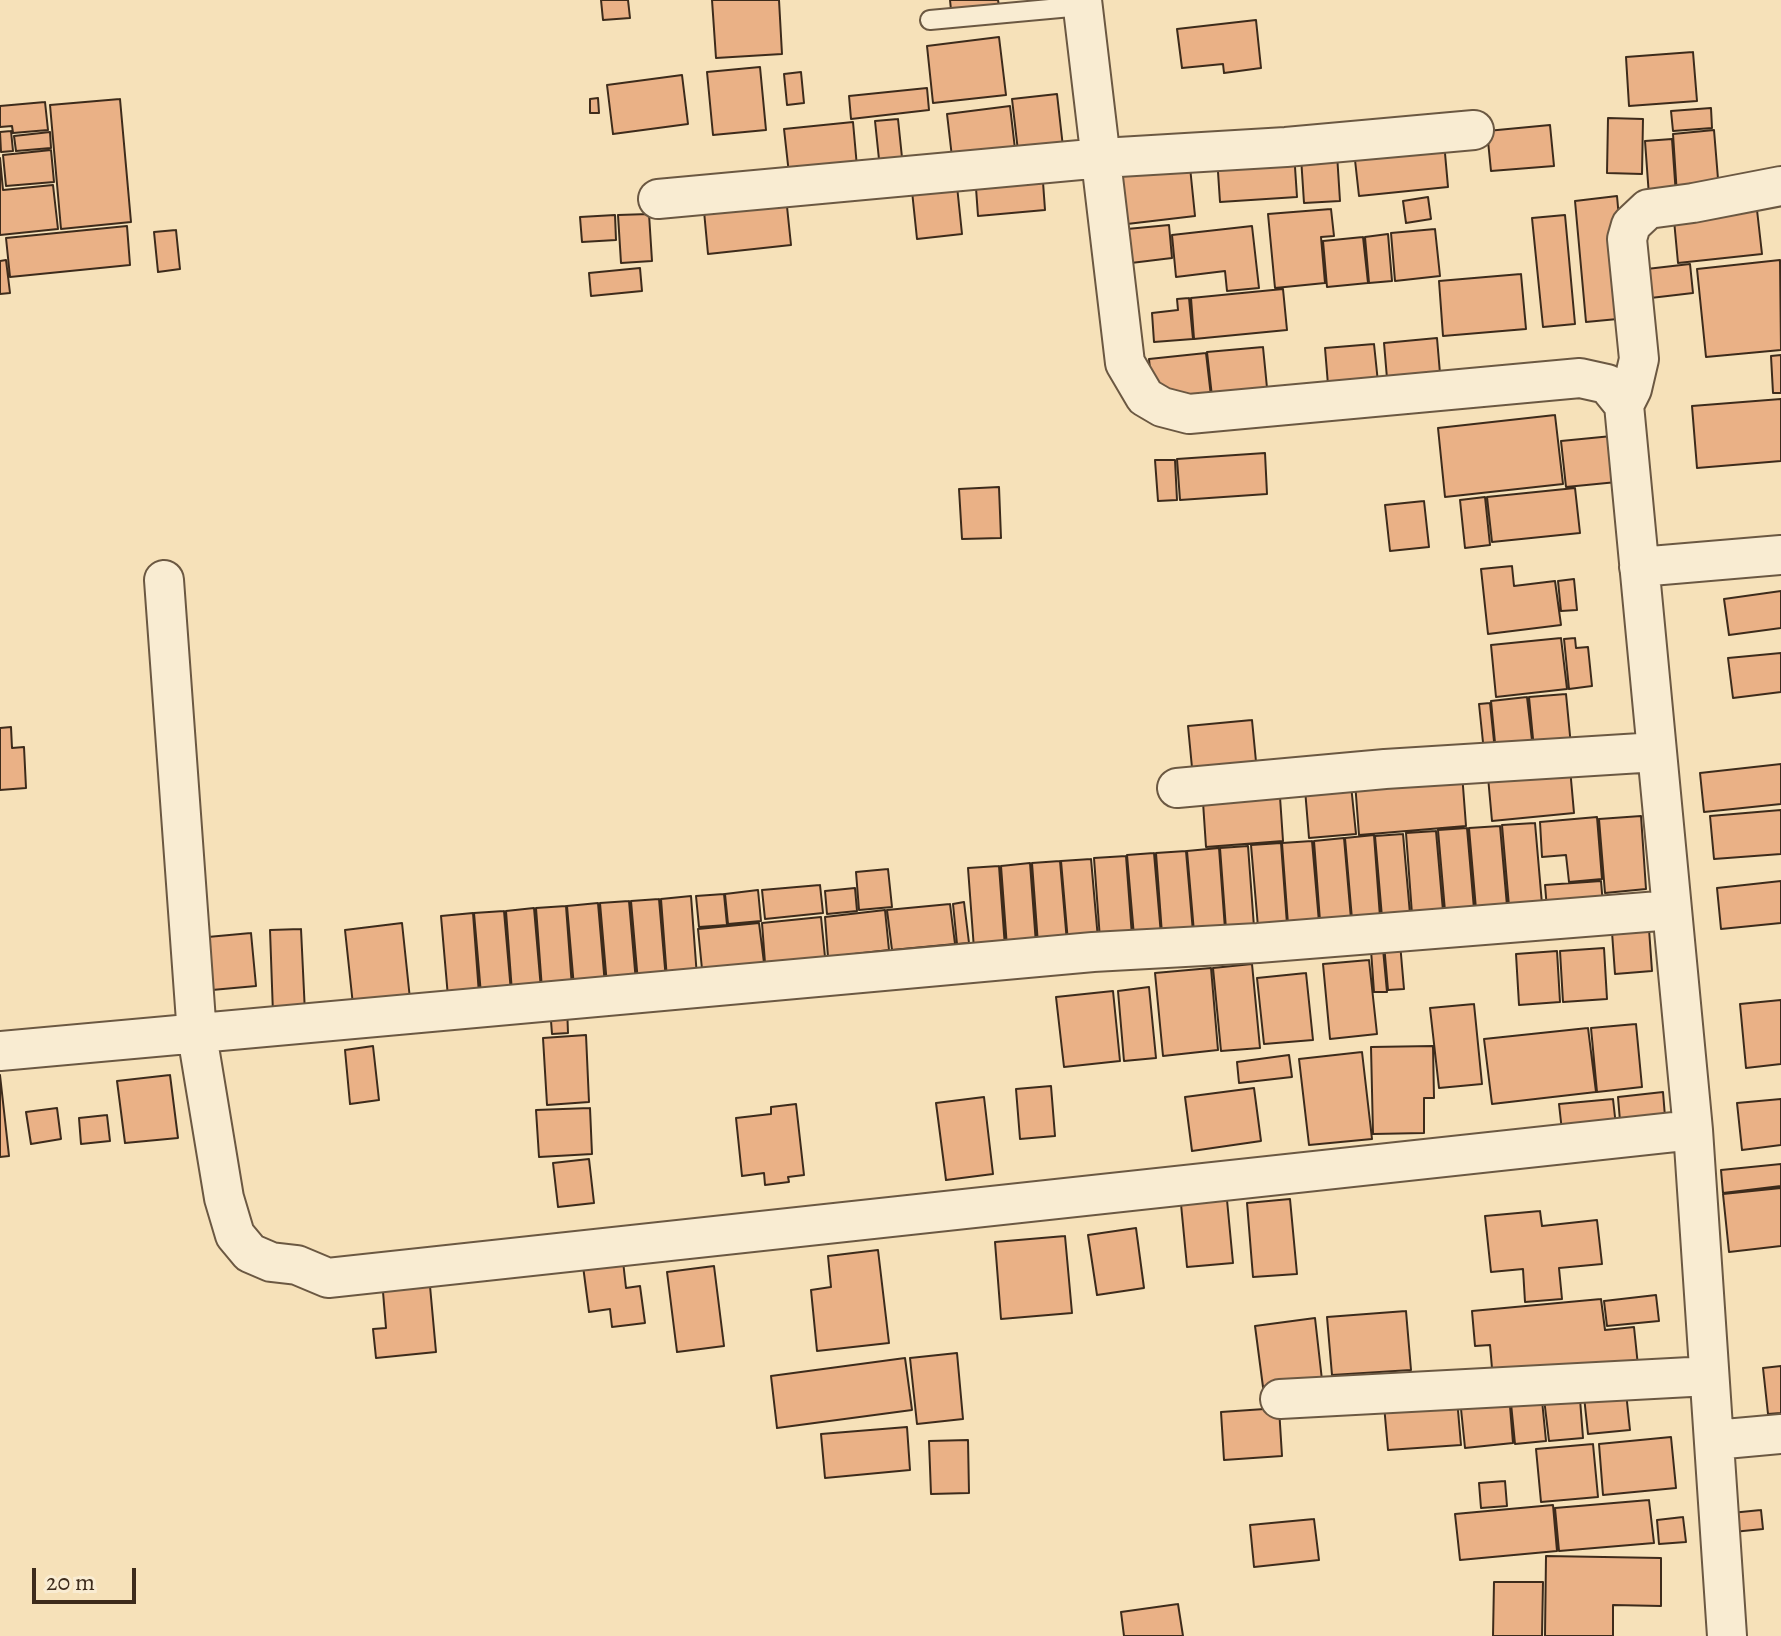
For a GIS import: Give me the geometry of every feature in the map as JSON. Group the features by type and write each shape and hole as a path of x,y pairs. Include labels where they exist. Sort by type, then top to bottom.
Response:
{"street":[{"path":"1082,3 1125,363 1145,397 1162,407 1189,414 1580,378 1607,384 1624,405"},
{"path":"658,199 1102,158 1286,147 1474,130"},
{"path":"1727,1636 1693,1130 1624,405 1632,389 1639,359 1627,239 1631,225 1648,209 1781,186"},
{"path":"1639,567 1781,555"},
{"path":"164,580 197,1035 224,1198 235,1235 250,1253 271,1262 297,1265 328,1278 1693,1130"},
{"path":"1177,788 1385,769 1657,752"},
{"path":"0,1051 1093,952 1258,943 1672,910"},
{"path":"1280,1399 1709,1376"},
{"path":"1714,1440 1781,1434"}],"lane":[{"path":"930,20 1082,3"}],"building":[{"path":"601,0 628,0 630,18 603,20"},
{"path":"712,0 779,0 782,54 716,58"},
{"path":"950,0 998,0 999,6 951,10"},
{"path":"1256,20 1261,68 1224,73 1223,64 1182,68 1177,29"},
{"path":"999,37 1006,95 933,103 927,46"},
{"path":"1693,52 1697,101 1629,106 1626,57"},
{"path":"760,67 766,130 713,135 707,72"},
{"path":"801,72 804,103 787,105 784,74"},
{"path":"682,75 688,124 613,134 607,85"},
{"path":"927,88 929,110 851,119 849,96"},
{"path":"1057,94 1063,147 1018,151 1012,99"},
{"path":"598,98 599,113 590,113 590,99"},
{"path":"120,99 131,222 61,229 50,105"},
{"path":"45,102 48,130 13,133 12,126 0,127 0,106"},
{"path":"1010,106 1015,149 952,157 947,114"},
{"path":"1711,108 1712,128 1673,131 1671,111"},
{"path":"1608,118 1643,119 1642,174 1607,173"},
{"path":"898,119 903,167 880,169 875,121"},
{"path":"853,122 857,167 789,174 784,129"},
{"path":"1550,125 1554,166 1491,171 1487,131"},
{"path":"1714,130 1719,191 1677,195 1673,134"},
{"path":"11,131 13,151 1,152 0,132"},
{"path":"50,132 51,148 16,151 14,136"},
{"path":"1672,139 1676,195 1649,196 1645,141"},
{"path":"1444,142 1448,187 1359,196 1354,151"},
{"path":"51,150 54,182 6,186 3,155"},
{"path":"1294,152 1297,197 1220,202 1217,157"},
{"path":"1337,154 1340,201 1304,203 1301,157"},
{"path":"0,158 3,190 53,185 58,229 0,235"},
{"path":"1190,167 1195,216 1127,224 1122,175"},
{"path":"1042,168 1045,210 978,216 975,174"},
{"path":"957,186 962,234 917,239 912,191"},
{"path":"1617,196 1628,318 1586,322 1575,201"},
{"path":"786,197 791,245 708,254 704,211"},
{"path":"1428,197 1431,219 1406,223 1403,201"},
{"path":"1331,209 1334,236 1321,237 1325,283 1275,288 1268,214"},
{"path":"1757,210 1762,254 1678,263 1674,220"},
{"path":"649,214 652,261 621,263 618,215"},
{"path":"615,215 616,240 582,242 580,217"},
{"path":"1565,215 1575,324 1543,327 1532,218"},
{"path":"1169,225 1172,258 1131,263 1127,229"},
{"path":"127,226 130,265 10,277 6,238"},
{"path":"1252,226 1259,288 1227,291 1225,271 1176,277 1172,235"},
{"path":"1435,229 1440,276 1395,281 1391,233"},
{"path":"176,230 180,269 158,272 154,232"},
{"path":"1388,234 1392,281 1369,283 1365,237"},
{"path":"1363,237 1368,283 1327,287 1323,241"},
{"path":"6,260 10,293 0,294 0,261"},
{"path":"1780,260 1781,350 1706,357 1697,269"},
{"path":"1690,264 1693,293 1642,299 1638,270"},
{"path":"640,268 642,291 591,296 589,273"},
{"path":"1521,274 1526,329 1443,336 1439,281"},
{"path":"1283,289 1287,330 1194,339 1191,298"},
{"path":"1189,298 1193,339 1154,342 1152,313 1178,310 1177,299"},
{"path":"1437,338 1441,385 1388,390 1384,343"},
{"path":"1374,344 1379,392 1329,397 1325,348"},
{"path":"1263,347 1268,398 1213,405 1207,352"},
{"path":"1206,353 1212,405 1152,389 1149,359"},
{"path":"1781,355 1781,393 1773,393 1771,356"},
{"path":"1781,399 1781,461 1697,468 1692,406"},
{"path":"1555,415 1563,484 1445,497 1438,428"},
{"path":"1612,436 1617,482 1566,487 1561,441"},
{"path":"1265,453 1267,494 1180,500 1177,459"},
{"path":"1155,460 1175,460 1177,500 1158,501"},
{"path":"999,487 1001,538 962,539 959,489"},
{"path":"1575,488 1580,533 1492,542 1487,497"},
{"path":"1485,497 1490,545 1465,548 1460,500"},
{"path":"1424,501 1429,547 1390,551 1385,505"},
{"path":"1512,566 1514,586 1555,581 1561,625 1488,634 1481,569"},
{"path":"1574,579 1577,610 1561,611 1558,581"},
{"path":"1781,591 1781,628 1729,635 1724,599"},
{"path":"1561,638 1567,689 1496,697 1491,645"},
{"path":"1575,638 1576,648 1588,647 1592,686 1569,689 1564,639"},
{"path":"1781,653 1781,692 1733,698 1728,658"},
{"path":"1566,694 1571,746 1534,749 1529,697"},
{"path":"1527,697 1533,749 1496,753 1491,701"},
{"path":"1490,703 1495,751 1484,752 1479,704"},
{"path":"1252,720 1257,772 1193,778 1188,726"},
{"path":"11,727 12,748 24,747 26,788 0,790 0,728"},
{"path":"1781,764 1781,804 1704,812 1700,773"},
{"path":"1487,766 1570,768 1574,813 1492,821"},
{"path":"1462,773 1466,826 1359,835 1355,782"},
{"path":"1351,785 1356,834 1309,838 1305,789"},
{"path":"1280,797 1283,841 1206,847 1203,802"},
{"path":"1781,810 1781,854 1714,859 1710,816"},
{"path":"1641,816 1646,889 1605,893 1599,819"},
{"path":"1597,817 1602,879 1569,882 1566,855 1542,857 1540,822"},
{"path":"1535,823 1542,904 1509,906 1502,825"},
{"path":"1500,826 1507,906 1476,909 1469,828"},
{"path":"1467,828 1474,909 1445,911 1438,830"},
{"path":"1436,831 1443,911 1412,914 1406,833"},
{"path":"1403,834 1410,914 1382,917 1375,836"},
{"path":"1374,835 1380,917 1352,919 1345,838"},
{"path":"1344,838 1351,919 1320,921 1314,841"},
{"path":"1312,841 1319,922 1288,924 1282,843"},
{"path":"1281,843 1287,924 1258,927 1251,845"},
{"path":"1248,846 1254,927 1226,929 1220,848"},
{"path":"1219,848 1225,929 1194,932 1187,851"},
{"path":"1186,851 1193,932 1162,934 1156,853"},
{"path":"1154,853 1161,935 1134,936 1127,855"},
{"path":"1126,856 1132,936 1100,939 1094,858"},
{"path":"1091,859 1098,939 1068,942 1061,861"},
{"path":"1060,861 1067,942 1038,944 1032,863"},
{"path":"1030,863 1036,944 1007,947 1001,866"},
{"path":"999,866 1005,947 974,949 968,868"},
{"path":"888,869 892,907 859,910 856,872"},
{"path":"1601,881 1603,905 1547,909 1545,885"},
{"path":"1781,881 1781,923 1721,929 1717,888"},
{"path":"820,885 823,913 765,919 762,890"},
{"path":"855,888 857,911 827,914 825,891"},
{"path":"758,890 761,921 728,924 725,894"},
{"path":"724,894 727,925 699,927 696,896"},
{"path":"691,896 697,977 667,979 661,899"},
{"path":"659,899 666,980 638,982 631,901"},
{"path":"629,901 636,982 607,985 600,903"},
{"path":"964,902 969,943 957,944 953,904"},
{"path":"598,903 605,985 574,987 567,906"},
{"path":"950,904 955,944 892,950 887,910"},
{"path":"566,906 572,987 542,989 536,908"},
{"path":"534,908 541,989 512,992 506,911"},
{"path":"885,910 889,950 828,957 825,917"},
{"path":"504,911 511,992 481,994 474,913"},
{"path":"473,913 479,994 448,997 441,916"},
{"path":"821,917 825,957 765,963 762,923"},
{"path":"402,923 410,999 353,1005 345,930"},
{"path":"759,923 764,963 702,969 698,929"},
{"path":"301,929 305,1013 273,1014 270,930"},
{"path":"1649,929 1652,971 1615,974 1612,932"},
{"path":"251,933 256,986 201,991 197,938"},
{"path":"1400,943 1404,989 1388,990 1384,944"},
{"path":"1604,948 1607,999 1563,1002 1560,951"},
{"path":"1383,949 1387,992 1374,992 1371,950"},
{"path":"1557,951 1560,1002 1519,1005 1516,954"},
{"path":"1369,960 1377,1034 1330,1039 1323,964"},
{"path":"1252,964 1260,1048 1221,1051 1213,968"},
{"path":"1211,968 1218,1050 1163,1056 1155,973"},
{"path":"1306,973 1313,1040 1264,1044 1257,978"},
{"path":"1149,987 1156,1058 1124,1061 1118,991"},
{"path":"1113,991 1120,1061 1064,1067 1056,997"},
{"path":"1781,1000 1781,1064 1746,1068 1740,1004"},
{"path":"1474,1004 1482,1084 1439,1088 1430,1008"},
{"path":"567,1006 568,1033 552,1034 550,1008"},
{"path":"1636,1024 1642,1087 1597,1092 1591,1028"},
{"path":"1588,1028 1596,1092 1492,1104 1484,1039"},
{"path":"586,1035 589,1102 547,1105 543,1038"},
{"path":"373,1046 379,1100 350,1104 345,1050"},
{"path":"1433,1046 1434,1098 1424,1098 1424,1133 1373,1134 1371,1047"},
{"path":"1362,1052 1372,1139 1309,1145 1299,1059"},
{"path":"1289,1055 1292,1077 1239,1083 1237,1062"},
{"path":"0,1075 9,1156 0,1157"},
{"path":"170,1075 178,1138 125,1143 117,1081"},
{"path":"1051,1086 1055,1136 1020,1139 1016,1089"},
{"path":"1254,1088 1261,1141 1192,1151 1185,1097"},
{"path":"1663,1092 1666,1129 1621,1133 1618,1097"},
{"path":"984,1097 993,1174 946,1180 936,1103"},
{"path":"1613,1099 1617,1135 1563,1140 1559,1104"},
{"path":"1781,1099 1781,1145 1742,1150 1737,1103"},
{"path":"796,1104 804,1175 788,1177 789,1182 765,1185 764,1173 742,1176 736,1118 771,1114 771,1107"},
{"path":"57,1108 61,1139 31,1144 26,1112"},
{"path":"590,1108 592,1154 539,1157 536,1110"},
{"path":"107,1115 110,1141 81,1144 79,1118"},
{"path":"589,1159 594,1203 558,1207 553,1163"},
{"path":"1781,1164 1781,1186 1723,1193 1721,1170"},
{"path":"1781,1188 1781,1246 1729,1252 1723,1194"},
{"path":"1290,1199 1297,1274 1253,1277 1247,1203"},
{"path":"1227,1200 1233,1263 1187,1267 1181,1204"},
{"path":"1540,1211 1542,1226 1597,1220 1602,1264 1559,1268 1562,1299 1525,1302 1523,1269 1491,1272 1485,1216"},
{"path":"1136,1228 1144,1288 1097,1295 1088,1235"},
{"path":"1065,1236 1072,1313 1001,1319 995,1242"},
{"path":"878,1250 889,1343 817,1351 811,1290 831,1287 828,1256"},
{"path":"623,1261 626,1288 640,1286 645,1323 612,1327 610,1309 589,1312 583,1266"},
{"path":"714,1266 724,1346 677,1352 667,1272"},
{"path":"382,1280 430,1286 436,1352 376,1358 373,1329 386,1328"},
{"path":"1656,1295 1659,1321 1607,1326 1604,1301"},
{"path":"1601,1299 1605,1330 1634,1327 1638,1366 1493,1380 1490,1345 1475,1346 1472,1311"},
{"path":"1406,1311 1411,1370 1332,1375 1327,1317"},
{"path":"1315,1318 1322,1380 1263,1387 1255,1326"},
{"path":"957,1353 963,1419 917,1424 910,1358"},
{"path":"905,1358 912,1410 777,1428 771,1376"},
{"path":"1781,1366 1781,1413 1768,1414 1763,1368"},
{"path":"1625,1383 1630,1430 1588,1434 1583,1387"},
{"path":"1579,1386 1583,1438 1549,1441 1543,1390"},
{"path":"1541,1390 1546,1441 1515,1444 1510,1393"},
{"path":"1509,1394 1513,1443 1465,1448 1460,1399"},
{"path":"1457,1399 1461,1445 1388,1450 1384,1405"},
{"path":"1279,1408 1282,1456 1224,1460 1221,1412"},
{"path":"907,1427 910,1470 825,1478 821,1434"},
{"path":"1671,1437 1676,1488 1603,1495 1599,1444"},
{"path":"968,1440 969,1493 931,1494 929,1441"},
{"path":"1593,1444 1598,1497 1541,1502 1536,1449"},
{"path":"1505,1481 1507,1506 1481,1508 1479,1483"},
{"path":"1649,1500 1654,1543 1559,1551 1555,1508"},
{"path":"1553,1505 1557,1551 1460,1560 1455,1514"},
{"path":"1761,1510 1763,1529 1733,1532 1731,1513"},
{"path":"1683,1517 1686,1542 1659,1544 1657,1520"},
{"path":"1314,1519 1319,1560 1254,1567 1250,1525"},
{"path":"1546,1556 1661,1558 1661,1606 1613,1605 1613,1636 1545,1636"},
{"path":"1494,1582 1543,1582 1542,1636 1493,1636"},
{"path":"1178,1604 1183,1636 1124,1636 1121,1612"}]}
